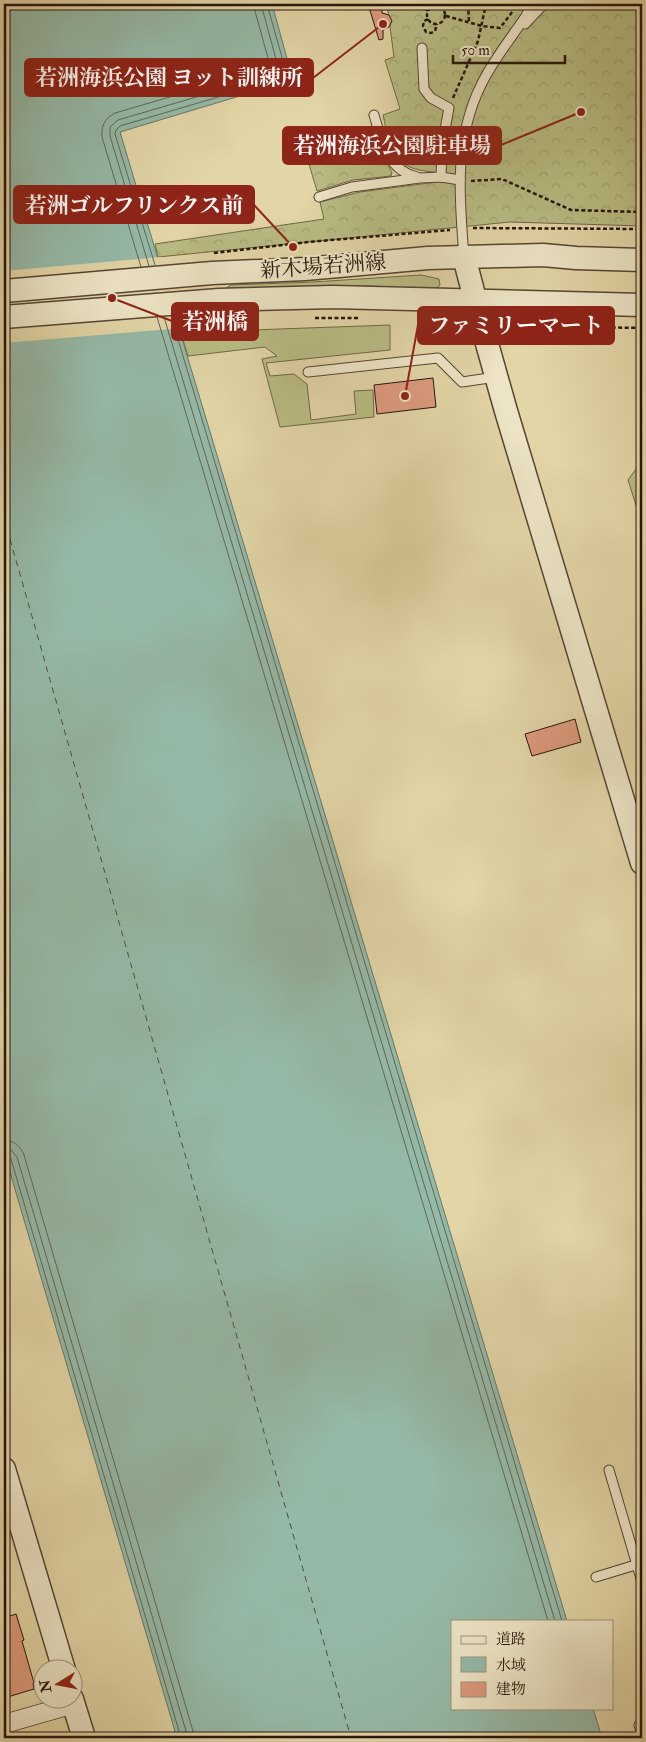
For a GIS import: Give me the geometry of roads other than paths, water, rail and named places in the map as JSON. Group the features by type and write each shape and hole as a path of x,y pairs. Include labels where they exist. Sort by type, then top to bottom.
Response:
{"street":[{"name":"新木場若洲線","path":"4,291 209,264 305,269 464,257 528,255 642,260"},
{"path":"464,257 497,377 636,816 642,863"},
{"name":"新木場若洲線","path":"4,317 219,300 358,297 642,305"},
{"path":"4,1469 61,1660"},
{"path":"4,1724 46,1710"},
{"path":"76,1710 84,1738"}],"lane":[{"path":"464,257 460,180 464,136 472,105 482,83 526,16 531,4"},
{"path":"514,34 544,4"},
{"path":"422,48 424,89 431,98 450,108 442,146 440,177"},
{"path":"374,115 391,161 409,175 420,178"},
{"path":"319,197 352,187 420,178 440,177 460,180"},
{"path":"308,372 438,358 462,382 497,377"},
{"path":"609,1470 639,1564 642,1582"},
{"path":"596,1577 639,1564"},
{"path":"642,1724 640,1725 642,1734"}],"water":[{"path":"4,4 272,4 293,80 120,132 567,1620 451,1620 451,1710 594,1710 602,1738 177,1738 4,1152"}],"place":[{"name":"若洲海浜公園 ヨット訓練所","path":"383,24"},
{"name":"若洲海浜公園駐車場","path":"581,112"},
{"name":"若洲ゴルフリンクス前","path":"293,247"},
{"name":"若洲橋","path":"112,298"},
{"name":"ファミリーマート","path":"405,396"}]}
